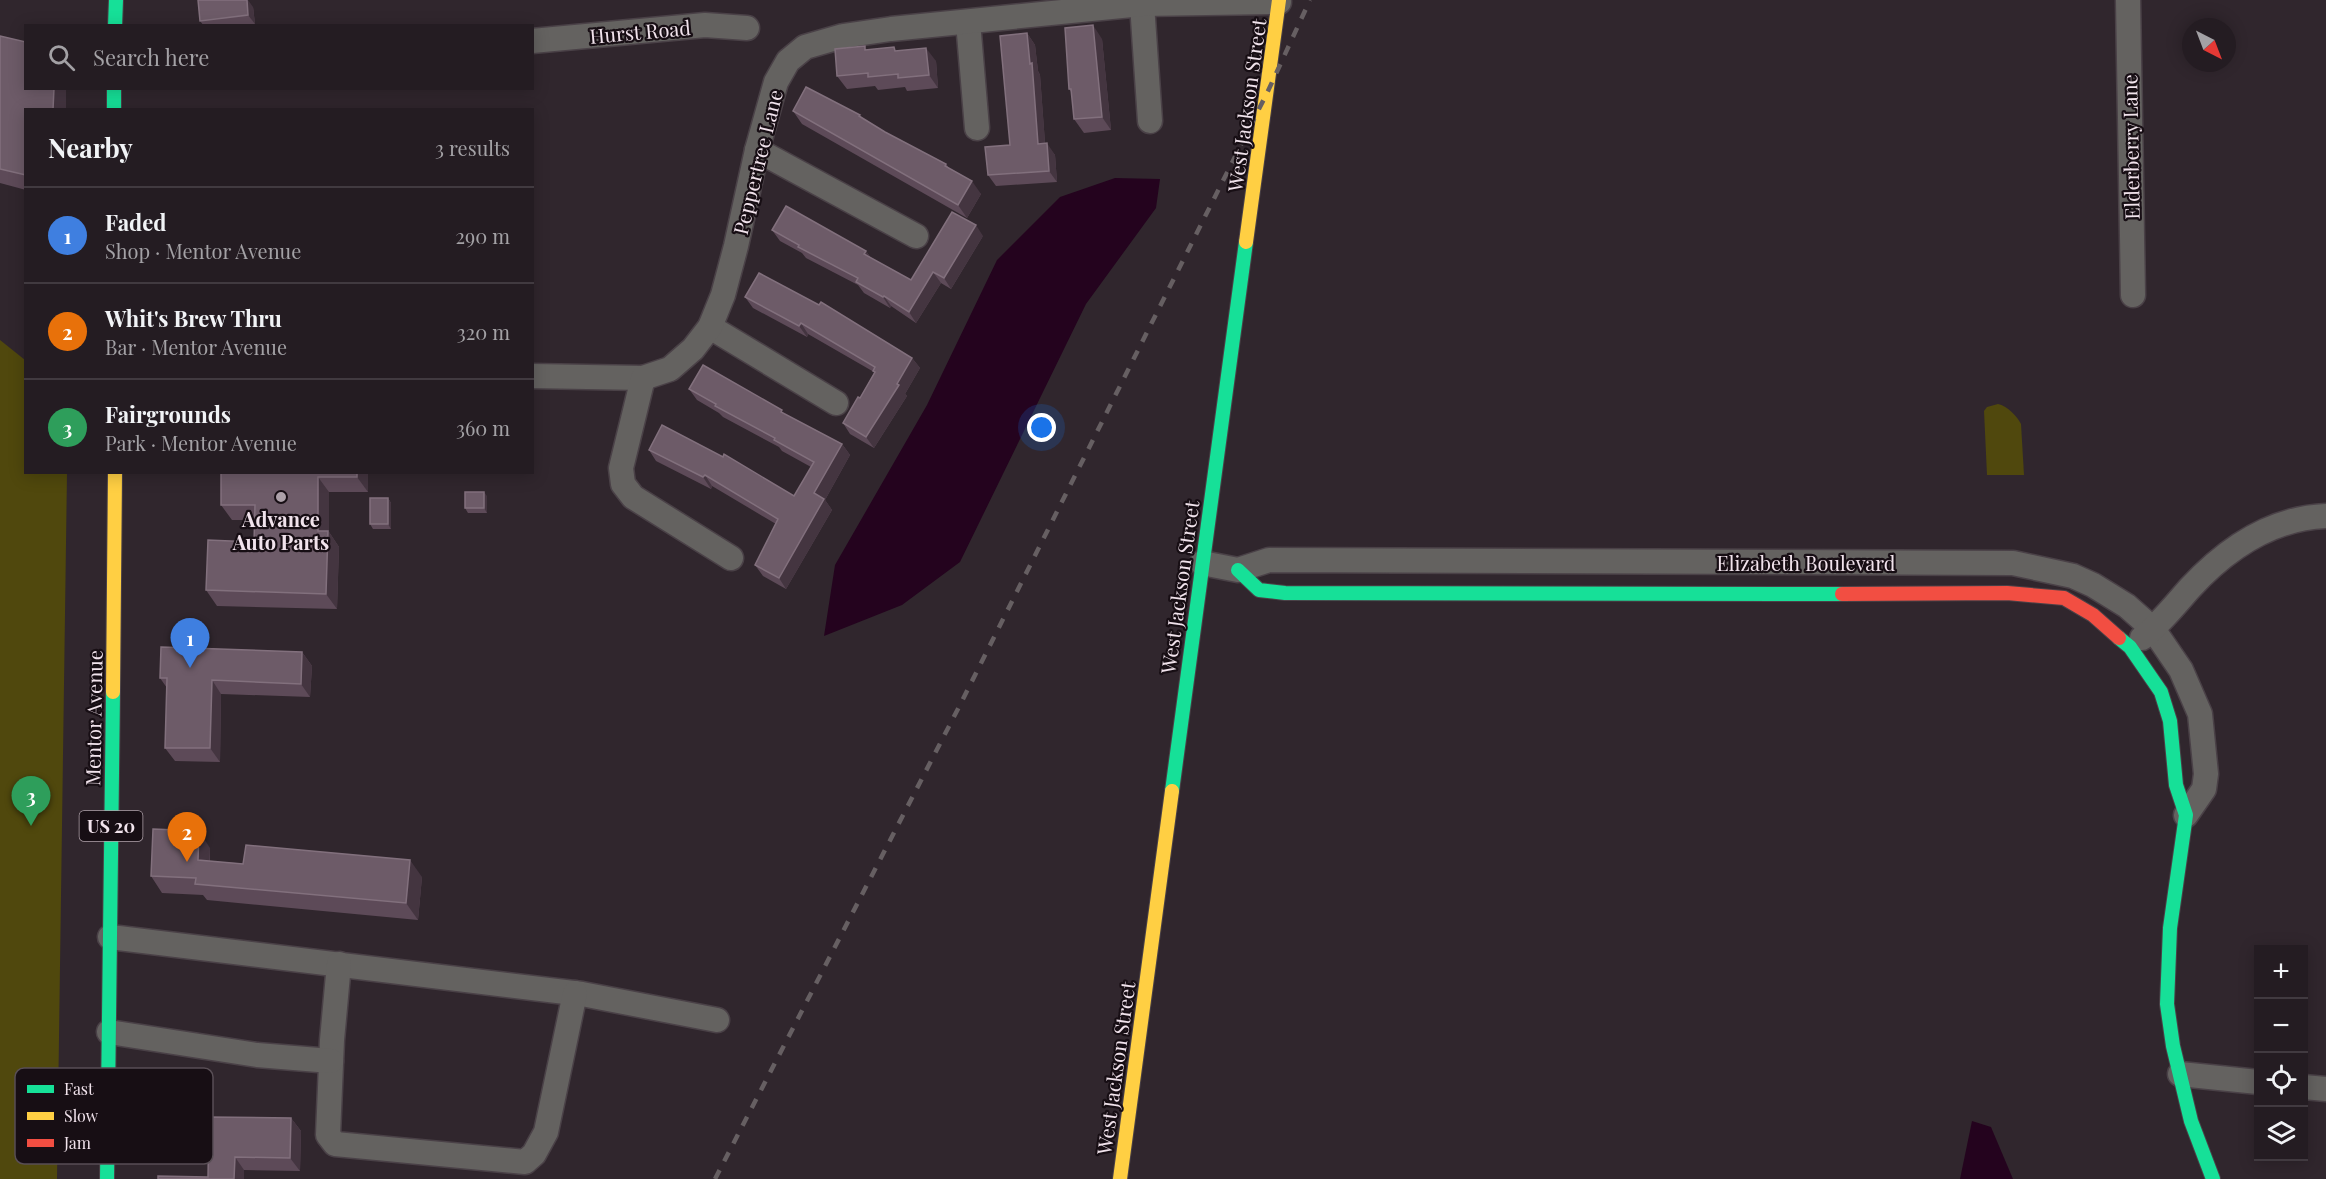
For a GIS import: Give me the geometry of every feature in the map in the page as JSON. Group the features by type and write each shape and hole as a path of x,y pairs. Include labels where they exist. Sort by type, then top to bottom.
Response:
{"street":[{"path":"116,0 116,24"},
{"name":"Elderberry Lane","path":"2128,0 2133,295"},
{"name":"Peppertree Lane","path":"643,378 670,369 693,350 710,327 723,295 757,150 776,82 788,61 805,47 852,34 1142,4 1279,1"},
{"name":"West Jackson Street","path":"1120,1179 1279,1"},
{"path":"1142,4 1150,121"},
{"path":"968,22 976,128"},
{"name":"Hurst Road","path":"534,41 705,25 747,28"},
{"path":"114,90 114,108"},
{"path":"757,150 916,236"},
{"path":"710,327 836,403"},
{"path":"534,376 643,378 621,468 623,484 633,497 730,558"},
{"name":"Mentor Avenue","path":"109,1068 115,474"},
{"path":"2130,647 2153,629 2228,552 2255,535 2282,523 2314,516 2326,516"},
{"name":"Elizabeth Boulevard","path":"1202,563 1238,570 1269,560 2013,563 2073,576 2093,585 2127,606 2153,629 2181,670 2200,714 2206,774 2204,789 2186,815"},
{"name":"Elizabeth Boulevard","path":"1238,570 1259,590 1286,593 2007,593 2064,598 2084,609 2130,647 2161,692 2170,721 2176,785 2186,815 2170,928 2167,1004 2172,1046 2191,1121 2213,1179"},
{"path":"110,937 575,993 717,1020"},
{"path":"339,964 331,1060 328,1135 335,1144 525,1162 534,1154 546,1132 575,993"},
{"path":"109,1032 257,1055 331,1060"},
{"path":"2180,1074 2254,1081"},
{"path":"2308,1087 2326,1089"},
{"name":"Mentor Avenue","path":"107,1164 107,1179"}],"shaded area":[{"path":"1115,178 1160,179 1156,208 1086,304 960,562 902,605 824,636 835,565 927,405 997,260 1060,197"},
{"path":"0,340 24,359 24,474 67,474 59,1068 15,1068 15,1164 57,1164 57,1179 0,1179"},
{"path":"1998,404 2011,412 2021,424 2024,475 1987,475 1984,411 1987,407"},
{"path":"1972,1121 1991,1127 2013,1179 1960,1179"}],"building":[{"path":"198,0 247,0 248,15 200,21"},
{"path":"1093,25 1102,117 1074,119 1071,89 1069,89 1065,28"},
{"path":"1027,33 1030,64 1032,63 1038,144 1047,143 1049,171 988,175 985,147 1010,145 1000,36"},
{"path":"0,36 24,42 24,90 54,90 53,108 24,108 24,175 0,169"},
{"path":"865,46 865,50 894,47 895,51 926,48 929,75 898,78 898,74 868,77 868,73 837,76 835,49"},
{"path":"806,87 860,115 885,132 946,164 945,166 972,181 958,205 793,111"},
{"path":"786,206 866,251 864,254 911,280 952,212 976,225 944,278 933,272 909,312 856,282 858,278 798,247 799,245 772,230"},
{"path":"759,273 819,305 821,302 912,358 897,384 899,385 866,437 843,423 875,372 873,371 875,367 801,323 799,326 745,297"},
{"path":"703,365 782,410 781,412 842,444 814,493 824,499 779,578 755,565 778,519 705,475 703,477 649,450 662,425 723,457 724,454 794,496 814,462 689,389"},
{"path":"221,474 357,474 357,477 318,477 318,531 328,531 326,594 206,590 208,540 254,542 255,505 221,505"},
{"path":"465,492 484,492 484,508 465,508"},
{"path":"370,498 388,498 388,524 370,524"},
{"path":"161,647 302,652 301,684 212,680 210,748 165,748 167,678 160,678"},
{"path":"153,829 199,831 198,860 243,864 246,845 410,860 406,903 195,884 196,878 151,876"},
{"path":"213,1117 291,1118 290,1158 235,1157 234,1179 158,1179 158,1176 208,1177 208,1164 213,1164"}],"railway":[{"path":"715,1179 961,703 1268,91 1310,0"}],"traffic: fast":[{"path":"115,24 116,0"},
{"path":"114,90 114,108"},
{"path":"1172,791 1246,242"},
{"path":"1238,570 1259,590 1285,593 1842,594"},
{"path":"2119,638 2130,647 2161,692 2170,721 2176,785 2186,815 2170,928 2167,1004 2173,1046 2191,1121 2213,1179"},
{"path":"108,1068 113,692"},
{"path":"107,1164 107,1179"}],"traffic: slow":[{"path":"1246,242 1279,0"},
{"path":"113,692 115,474"},
{"path":"1120,1179 1172,791"}],"traffic: jam":[{"path":"1842,594 2007,593 2064,598 2093,615 2119,638"}],"place":[{"name":"Advance Auto Parts","path":"281,497"},
{"name":"Faded","path":"190,668"},
{"name":"Fairgrounds","path":"31,826"},
{"name":"Whit's Brew Thru","path":"187,862"}]}
